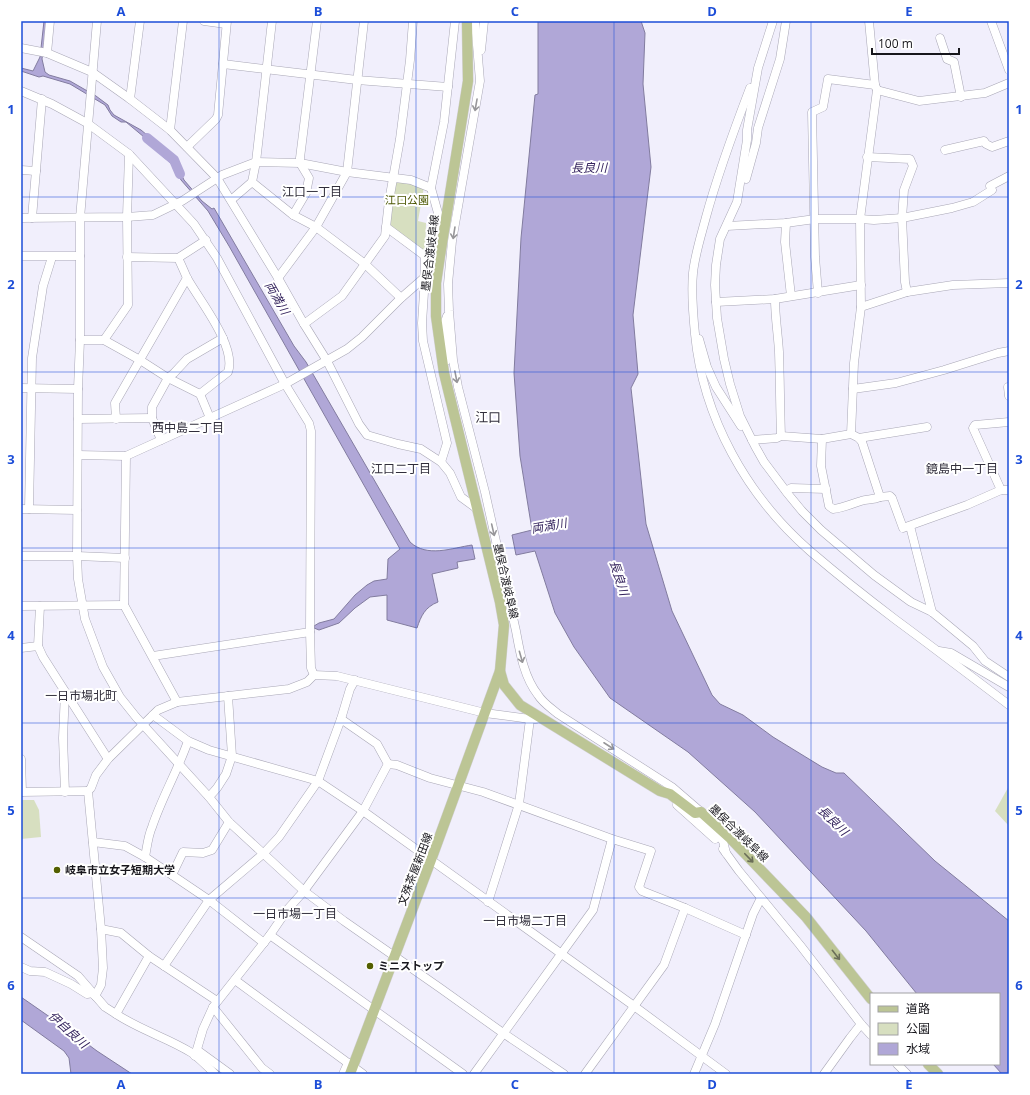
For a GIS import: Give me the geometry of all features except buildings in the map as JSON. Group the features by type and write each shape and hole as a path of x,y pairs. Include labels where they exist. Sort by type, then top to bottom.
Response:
{"main road":[{"name":"墨俣合渡岐阜線","path":"467,21 468,81 436,283 436,316 444,373 500,602 504,625 500,671 504,685 511,696 520,704 660,791 670,794 696,813 701,812 730,838 806,917 870,998"},
{"name":"文殊茶屋新田線","path":"354,1070 373,1010 431,860 500,671"},
{"path":"929,1065 938,1074"}],"street":[{"path":"47,54 50,21"},
{"path":"97,21 91,75 80,218 77,556 78,579 82,605 103,666 120,697 143,726 209,797 229,822 304,891 503,1033 564,1074"},
{"path":"130,99 140,21"},
{"path":"170,130 183,21"},
{"path":"187,147 216,119 227,22 204,21"},
{"path":"231,200 252,182 256,162 272,21"},
{"path":"293,215 306,193 309,178 300,163 317,21"},
{"path":"278,278 316,227 347,172 364,21"},
{"path":"304,324 342,296 385,236 400,139 413,21"},
{"path":"440,256 433,239 438,212 431,188 443,128 455,21"},
{"path":"475,21 480,66"},
{"path":"484,21 480,81 452,241 448,284 448,311 453,360 458,387 485,492 520,653 531,683 537,695 545,704 558,714 672,787 701,812 700,816 723,841 726,853"},
{"path":"773,21 758,68 719,175 698,246 693,274 693,317 700,371 710,407 729,448 745,476 764,503 786,528 809,550 874,603 1009,705"},
{"path":"738,194 743,187 756,143 758,128 780,59 786,21"},
{"path":"851,434 854,363 861,307 860,218 876,88 869,21"},
{"path":"991,21 1007,61 1009,70"},
{"path":"940,38 947,59 954,62 961,97"},
{"path":"21,48 47,54 91,75 130,99 170,130 187,147 231,200 278,278 367,435 421,449 441,462 450,473 461,498 476,508"},
{"path":"222,64 357,80 448,87"},
{"path":"758,68 747,130 747,140 737,202 720,239 716,265 716,302 718,325 727,372 740,416 764,462 802,511 821,530 874,575 911,602 932,612 972,646 985,661 1009,677"},
{"path":"818,292 815,257 812,112 823,107 828,79 876,88 919,101 985,93 1009,83"},
{"path":"21,91 42,99 87,123 129,154 180,203 206,240 309,423 311,431 310,632 311,668 314,675"},
{"path":"32,218 42,99"},
{"path":"945,150 984,141 992,147 1009,141"},
{"path":"104,340 128,305 127,217 129,154"},
{"path":"867,157 910,159 913,166 904,190 902,218 905,282 907,292"},
{"path":"21,218 127,217 153,215 180,203 215,179 256,162 300,163 347,172 411,180 431,188"},
{"path":"21,170 36,171"},
{"path":"727,226 786,223 815,219 860,218 874,220 902,218 952,208 973,202 992,190 990,186 1009,176"},
{"path":"252,182 293,215 316,227 365,264 401,298"},
{"path":"786,223 785,242 791,296"},
{"path":"386,227 425,256 422,323 424,341 447,443 441,462"},
{"path":"127,257 178,258 206,240"},
{"path":"21,256 80,256"},
{"path":"52,257 43,286 32,358 25,509 77,510"},
{"path":"178,258 187,278 223,338 228,352 228,372 200,394"},
{"path":"78,455 126,456 286,383 347,350 362,338 401,298 425,277"},
{"path":"116,419 115,403 187,278"},
{"path":"861,307 907,292 953,285 1009,283"},
{"path":"716,302 775,299 861,285"},
{"path":"775,299 775,317 779,351 781,436"},
{"path":"444,373 446,366 444,325 448,311"},
{"path":"693,317 707,367 714,382 728,407 750,437 777,438 781,436 822,439 851,434 859,438 862,442 880,497"},
{"path":"161,440 152,418 152,407 168,378 187,358 223,338"},
{"path":"80,340 104,340 168,378 200,394 210,418"},
{"path":"853,389 896,383 1009,351"},
{"path":"1008,387 1009,396"},
{"path":"21,388 78,389"},
{"path":"78,419 152,418"},
{"path":"822,439 821,466 830,506 833,510 862,501 890,496 903,528 1005,490 973,428 974,426 1009,422"},
{"path":"859,438 927,427"},
{"path":"126,456 124,606 153,656 177,702"},
{"path":"786,491 791,488 826,489"},
{"path":"910,526 932,612"},
{"path":"21,556 125,558"},
{"path":"21,606 124,606"},
{"path":"40,606 38,646 43,657 108,759"},
{"path":"153,656 310,632"},
{"path":"21,648 38,646"},
{"path":"936,650 951,653 1009,687"},
{"path":"94,995 100,985 103,968 101,929 88,791 96,775 108,759 153,715 165,706 177,702 289,689 307,682 314,675 337,676 355,680 485,713 530,720 542,718"},
{"path":"164,966 209,900 263,854 279,837 318,781 341,719 350,689 355,680"},
{"path":"65,792 63,738 65,692 66,693"},
{"path":"209,797 226,774 232,756 228,696"},
{"path":"153,715 188,741 209,750 318,781 363,811 726,1074"},
{"path":"341,719 377,744 388,764"},
{"path":"488,902 518,804 530,720"},
{"path":"146,857 151,829 160,806 180,765 188,741"},
{"path":"21,759 21,792 88,791"},
{"path":"388,764 397,765 430,778 457,786 483,792 612,839 651,850 639,887 642,891 746,935"},
{"path":"196,1053 203,1029 215,1004 270,935 287,910 304,891 363,811 388,764"},
{"path":"660,791 718,841 761,898 870,1034"},
{"path":"172,875 183,852 203,853 212,850 229,822"},
{"path":"474,1074 593,910 612,839"},
{"path":"93,842 125,846 146,857 209,900 264,942"},
{"path":"694,1074 715,1024 753,914 761,898"},
{"path":"585,1074 664,965 685,908"},
{"path":"101,929 121,933 149,956 215,1004 262,1068 270,1074"},
{"path":"270,935 463,1074"},
{"path":"21,937 78,976 105,1006 131,1024 196,1053 230,1074"},
{"path":"116,1014 149,956"},
{"path":"21,961 37,971"},
{"path":"21,967 30,971 45,972 71,984 87,994 94,995"},
{"path":"235,980 354,1070"},
{"path":"824,1074 861,1024"},
{"path":"196,1053 215,1074"},
{"path":"899,1065 906,1074"},
{"path":"343,1074 354,1070"}],"green space":[{"name":"江口公園","path":"395,180 424,187 418,221 426,223 425,252 389,227"},
{"path":"1009,786 1009,826 995,811"},
{"path":"21,800 34,800 39,810 41,837 21,839"}],"water":[{"path":"44,21 47,21 42,59 45,72 49,75 70,81 96,96 108,105 114,115 141,130 176,163 184,180 202,201 212,209 214,208 294,346 306,362 410,542 424,550 432,551 448,550 472,545 475,559 457,562 458,568 432,574 438,602 430,606 424,612 417,628 387,620 387,595 370,597 355,608 339,623 319,630 314,628 314,626 319,623 334,619 355,595 367,585 374,581 387,579 388,559 400,549 229,246 208,211 181,180 174,166 159,153 150,142 126,122 121,122 112,116 105,105 70,84 21,71 21,68 33,71 40,57"},
{"name":"長良川","path":"538,21 641,21 645,33 643,84 651,167 633,315 638,374 631,388 646,524 672,611 712,695 720,704 743,715 773,737 822,767 836,773 844,773 935,861 1009,921 1009,1074 1002,1074 994,1065 1000,1065 1000,993 916,993 866,931 755,812 688,752 610,698 574,647 555,613 535,551 516,555 512,535 532,530 520,456 514,373 521,238 535,95 538,94"},
{"name":"伊自良川","path":"21,997 132,1074 71,1074 69,1058 64,1051 21,1020"}],"waterway":[{"name":"両満川","path":"147,138 174,160 180,174"}],"place":[{"name":"岐阜市立女子短期大学","path":"57,870"},
{"name":"ミニストップ","path":"370,966"}],"district":[{"name":"江口一丁目","path":"312,192"},
{"name":"江口","path":"488,417"},
{"name":"西中島二丁目","path":"188,428"},
{"name":"江口二丁目","path":"401,469"},
{"name":"鏡島中一丁目","path":"962,469"},
{"name":"一日市場北町","path":"81,696"},
{"name":"一日市場一丁目","path":"295,914"},
{"name":"一日市場二丁目","path":"525,921"}]}
